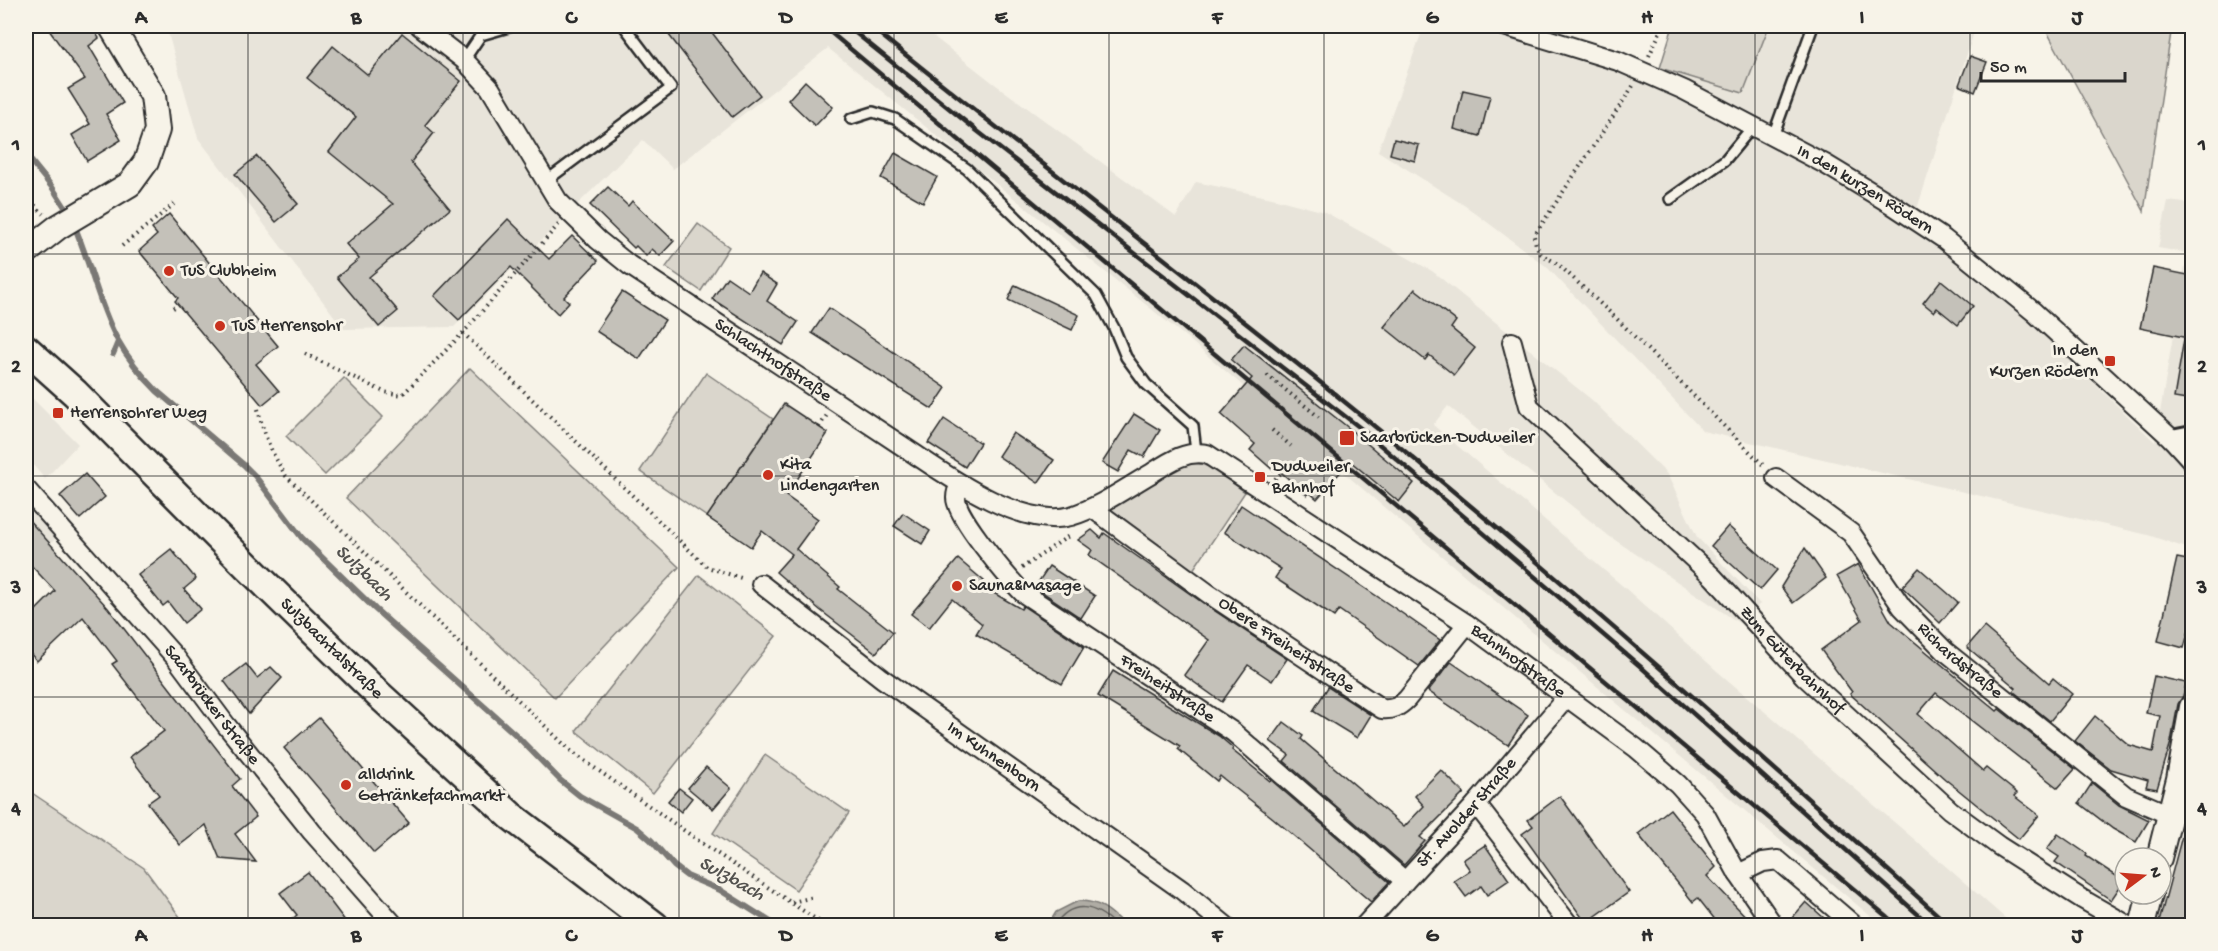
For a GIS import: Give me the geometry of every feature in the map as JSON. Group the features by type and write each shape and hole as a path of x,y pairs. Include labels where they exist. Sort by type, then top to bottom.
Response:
{"main road":[{"name":"Sulzbachtalstraße","path":"26,349 75,393 378,694 511,816 655,926"}],"street":[{"path":"26,252 58,227 130,184 146,162 157,130 153,96 111,26"},
{"name":"Schlachthofstraße","path":"420,26 464,60 490,88 546,182 569,213 598,240 629,265 960,484 1007,508 1037,516 1068,517 1092,508 1176,458 1202,453"},
{"name":"In den kurzen Rödern","path":"1504,26 1618,61 1684,90 1825,164 1944,239 2034,312 2193,461"},
{"name":"Zum Güterbahnhof","path":"1512,342 1529,406 1713,577 1804,676 1950,810 1999,846 2129,926"},
{"path":"2172,439 2193,435"},
{"name":"Bahnhofstraße","path":"1202,453 1467,624 1636,748 1678,784 1705,814 1738,874 1774,926"},
{"name":"Richardstraße","path":"1776,478 1851,533 1902,606 1946,651 2126,796 2170,815"},
{"name":"Freiheitstraße","path":"960,484 956,498 960,513 1012,574 1023,593 1233,732 1405,881"},
{"name":"Saarbrücker Straße","path":"26,489 176,658 312,832 395,926"},
{"name":"Obere Freiheitstraße","path":"1092,508 1209,594 1382,710 1390,710 1407,699 1467,624"},
{"name":"Im Kuhnenborn","path":"761,584 883,679 1172,884 1226,926"},
{"name":"St. Avolder Straße","path":"1364,926 1476,804 1566,698"},
{"path":"2162,846 2193,707"},
{"path":"1476,804 1570,926"},
{"path":"1738,874 1763,862 1778,860 1855,926"},
{"path":"2142,926 2147,906"}],"lane":[{"path":"464,60 487,26"},
{"path":"481,35 512,26"},
{"path":"546,182 671,88 624,26"},
{"path":"1773,136 1813,26"},
{"path":"851,119 873,112 895,120 967,169 1096,296 1114,328 1126,357 1146,384 1193,426 1202,453"},
{"path":"1670,199 1725,160 1753,126"}],"path":[{"path":"1663,26 1642,72 1534,236 1536,245 1541,254 1558,264 1617,319 1776,478"},
{"path":"122,246 178,201"},
{"path":"305,354 384,392 402,395 463,333 569,213"},
{"path":"172,308 178,304"},
{"path":"463,333 707,567 761,584"},
{"path":"1267,375 1319,417"},
{"path":"258,409 267,443 286,476 566,746 657,813 826,926"},
{"path":"1272,430 1291,446"},
{"path":"1280,474 1284,470"},
{"path":"1012,574 1074,532"},
{"path":"792,902 814,897"}],"shaded area":[{"path":"166,26 920,26 992,82 1176,217 1196,182 1325,212 1432,271 1592,400 1667,474 1697,537 1760,604 1739,623 1609,536 1448,406 1433,425 1625,588 1717,671 2013,925 1881,925 1400,521 1186,337 828,48 673,169 643,140 454,327 344,329 198,138"},
{"path":"1424,26 1519,26 1742,93 1769,26 1976,26 1916,212 2155,442 2187,253 2158,248 2168,201 2192,204 2192,550 2148,535 1703,431 1547,267 1467,207 1378,151"},
{"path":"1673,26 1769,26 1743,93 1660,68"},
{"path":"2044,26 2172,26 2144,211"},
{"path":"698,224 729,247 701,291 666,267"},
{"path":"470,368 679,567 555,698 346,498"},
{"path":"706,373 773,419 707,517 640,471"},
{"path":"344,378 383,417 325,475 286,436"},
{"path":"26,392 78,444 45,479 26,457"},
{"path":"1191,463 1213,469 1245,492 1193,570 1107,510 1176,468"},
{"path":"26,504 57,537 26,569"},
{"path":"699,575 776,636 653,793 576,731"},
{"path":"765,755 849,813 796,890 713,833"},
{"path":"26,789 144,868 186,925 26,925"}],"water":[{"path":"1078,901 1092,902 1104,907 1124,925 1048,925 1056,912"}],"building":[{"path":"46,26 91,26 99,38 89,46 123,103 106,114 121,140 87,161 72,135 90,124 68,89 85,79"},
{"path":"662,26 707,26 760,95 732,117"},
{"path":"402,33 461,81 425,125 434,133 411,162 450,209 369,277 398,311 379,327 337,277 359,259 346,244 393,204 329,152 356,117 307,78 333,46 368,75"},
{"path":"1970,56 1987,62 1975,92 1959,85"},
{"path":"805,81 833,107 815,126 788,100"},
{"path":"1463,90 1490,96 1480,136 1454,129"},
{"path":"1394,139 1419,145 1415,161 1390,154"},
{"path":"895,153 937,177 923,202 881,178"},
{"path":"257,156 298,204 276,222 235,174"},
{"path":"608,187 628,206 632,201 674,241 660,256 652,249 646,256 636,246 634,248 590,205"},
{"path":"169,214 278,346 256,364 279,391 262,405 175,301 178,298 139,251 157,235 152,229"},
{"path":"508,219 549,259 572,236 598,261 564,297 569,302 558,314 511,267 459,320 434,296"},
{"path":"2153,268 2193,276 2193,339 2140,328"},
{"path":"760,273 777,284 767,301 798,322 783,345 712,299 727,277 749,292"},
{"path":"1941,280 1973,306 1958,325 1937,308 1934,312 1923,303"},
{"path":"1015,285 1079,315 1072,330 1008,300"},
{"path":"1415,289 1456,321 1451,328 1475,348 1454,375 1429,355 1425,360 1384,327"},
{"path":"622,292 665,320 639,359 596,331"},
{"path":"829,308 946,388 932,409 812,333"},
{"path":"2184,339 2193,340 2193,401 2174,398"},
{"path":"1244,345 1414,483 1399,502 1350,461 1317,499 1309,492 1307,495 1276,468 1274,471 1250,450 1255,444 1221,414 1252,378 1231,360"},
{"path":"784,404 828,433 786,496 818,519 796,549 840,587 838,589 893,632 876,653 820,610 776,572 792,554 762,531 751,547 707,517"},
{"path":"1134,414 1160,430 1144,457 1131,450 1118,472 1102,463"},
{"path":"944,419 980,443 965,467 928,443"},
{"path":"1013,433 1054,460 1038,483 998,456"},
{"path":"85,474 105,497 80,519 60,496"},
{"path":"1241,505 1440,640 1419,666 1339,610 1334,617 1275,578 1281,569 1224,532"},
{"path":"903,513 930,531 922,544 894,526"},
{"path":"26,517 108,608 240,779 232,786 256,817 235,834 256,862 220,859 206,825 180,845 148,803 159,795 130,757 164,731 112,664 117,661 83,617 37,661 26,649 26,620 55,591 26,560"},
{"path":"1728,526 1777,570 1760,590 1711,546"},
{"path":"1092,530 1101,538 1104,533 1287,659 1272,681 1248,665 1222,702 1184,675 1209,640 1089,555 1092,550 1078,540"},
{"path":"1805,548 1826,578 1793,603 1781,587"},
{"path":"171,549 196,579 184,589 201,609 184,623 168,602 163,606 138,575"},
{"path":"2177,558 2193,561 2193,615 2184,648 2158,641"},
{"path":"958,559 984,581 980,585 1021,609 1023,606 1084,647 1062,684 976,634 982,624 952,599 929,628 911,614"},
{"path":"1858,564 1891,622 1997,711 1999,709 2075,769 2058,788 1936,693 1918,714 1983,771 1986,768 2017,793 2014,796 2039,815 2019,839 1945,779 1850,694 1852,692 1821,650 1862,620 1837,576"},
{"path":"1049,566 1095,596 1081,618 1035,587"},
{"path":"1919,568 1958,602 1940,623 1902,587"},
{"path":"1984,627 2049,683 2053,678 2072,694 2050,721 2013,691 2016,688 1967,647"},
{"path":"1451,662 1528,715 1508,745 1428,691"},
{"path":"246,664 257,678 271,667 282,678 249,714 224,681"},
{"path":"1113,671 1219,736 1233,748 1232,750 1271,780 1389,882 1371,902 1220,776 1217,781 1178,749 1180,746 1098,696"},
{"path":"2154,676 2186,683 2183,696 2178,704 2171,742 2157,789 2146,787 2148,780 2111,769 2075,741 2095,716 2129,745 2153,752 2160,716 2146,713"},
{"path":"1328,687 1371,715 1357,738 1313,711"},
{"name":"alldrink Getränkefachmarkt","path":"319,718 409,823 374,853 284,748"},
{"path":"1284,722 1303,736 1301,739 1404,827 1424,806 1415,796 1441,770 1464,793 1420,837 1425,841 1404,865 1284,761 1289,755 1270,741"},
{"path":"706,767 731,788 713,809 688,788"},
{"path":"2092,783 2119,805 2149,820 2136,842 2113,829 2079,803"},
{"path":"679,788 692,798 681,812 668,801"},
{"path":"1560,796 1629,892 1586,923 1522,834 1533,826 1528,820"},
{"path":"1670,809 1716,867 1707,876 1755,926 1720,926 1698,898 1693,902 1638,834"},
{"path":"2187,817 2193,818 2193,913 2189,926 2158,926 2163,906 2173,906 2173,870"},
{"path":"2058,834 2113,874 2111,900 2055,862 2059,857 2047,849"},
{"path":"1485,845 1509,880 1487,895 1481,886 1466,897 1454,881 1470,870 1463,860"},
{"path":"308,872 349,926 284,926 297,915 280,893"},
{"path":"1806,902 1833,926 1785,926"}],"waterway":[{"name":"Sulzbach","path":"26,155 52,187 70,215"},
{"name":"Sulzbach","path":"74,225 110,325 140,373 157,391 255,476 302,538 375,609 516,735 560,780 580,796 637,828 687,876 720,890 777,926"},
{"path":"113,354 118,342"}],"railway":[{"path":"823,26 1898,926"},
{"path":"847,26 976,130 1359,427 1641,667 1931,926"},
{"path":"870,26 1306,371 1442,482 1662,670 1950,926"}],"place":[{"name":"TuS Clubheim","path":"169,271"},
{"name":"TuS Herrensohr","path":"220,326"},
{"name":"In den Kurzen Rödern","path":"2110,361"},
{"name":"Herrensohrer Weg","path":"58,413"},
{"name":"Saarbrücken-Dudweiler","path":"1347,438"},
{"name":"Kita Lindengarten","path":"768,475"},
{"name":"Dudweiler Bahnhof","path":"1260,477"},
{"name":"Sauna&Masage","path":"957,586"},
{"name":"alldrink Getränkefachmarkt","path":"346,785"}]}
